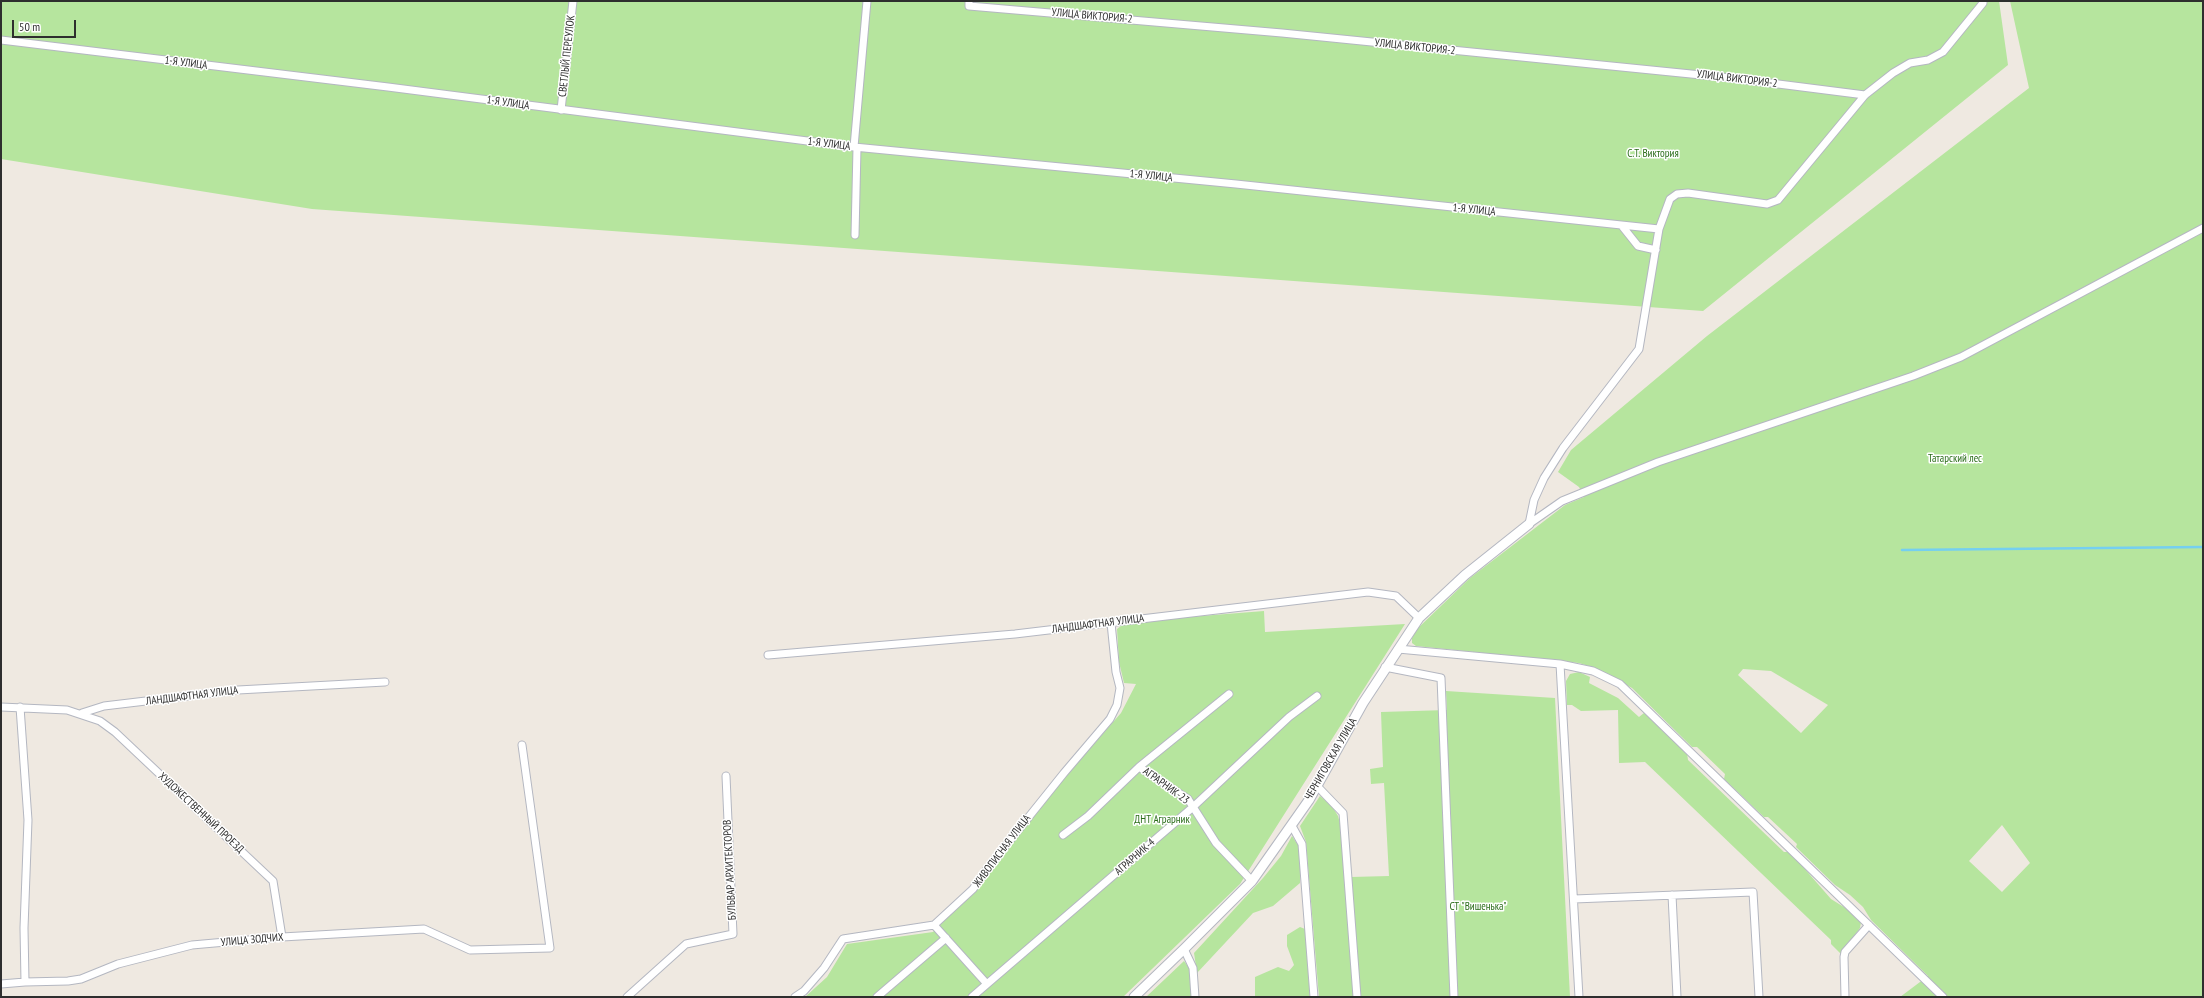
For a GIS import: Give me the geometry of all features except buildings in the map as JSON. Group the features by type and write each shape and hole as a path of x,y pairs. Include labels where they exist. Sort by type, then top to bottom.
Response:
{"street":[{"name":"СВЕТЛЫЙ ПЕРЕУЛОК","path":"561,110 573,1"},
{"path":"855,235 856,148 867,1"},
{"name":"УЛИЦА ВИКТОРИЯ-2","path":"969,1 969,6 1282,33 1731,78 1864,96"},
{"path":"1529,524 1534,500 1544,478 1563,448 1639,349 1659,229 1670,199 1677,194 1688,192 1767,204 1778,200 1864,96 1893,73 1910,63 1928,60 1943,52 1983,3 1983,1"},
{"name":"1-Я УЛИЦА","path":"1,40 856,148 1236,184 1659,229"},
{"path":"1622,226 1638,246 1656,250"},
{"path":"1529,524 1562,501 1658,462 1885,386 1961,357 2203,228"},
{"name":"ЧЕРНИГОВСКАЯ УЛИЦА","path":"1134,997 1252,880 1292,826 1386,667 1419,618 1465,575 1529,524"},
{"name":"ЛАНДШАФТНАЯ УЛИЦА","path":"768,655 1015,634 1368,592 1396,596 1419,618"},
{"name":"ЖИВОПИСНАЯ УЛИЦА","path":"934,925 973,889 987,869 1064,773 1110,719 1117,705 1120,688 1116,672 1111,623"},
{"path":"1398,649 1560,664 1593,671 1620,684 1943,997"},
{"path":"1560,664 1579,997"},
{"path":"1386,667 1441,678 1454,997"},
{"name":"ЛАНДШАФТНАЯ УЛИЦА","path":"1,708 20,707 67,710 82,713 104,706 238,690 385,682"},
{"path":"1063,835 1088,816 1139,767 1229,694"},
{"name":"АГРАРНИК-4","path":"972,997 1193,807 1289,717 1317,696"},
{"path":"20,707 28,820 24,928 26,982"},
{"name":"ХУДОЖЕСТВЕННЫЙ ПРОЕЗД","path":"82,713 100,721 115,732 273,881 282,937"},
{"name":"УЛИЦА ЗОДЧИХ","path":"1,984 68,981 80,979 118,964 192,945 282,937 424,929 470,950 550,948 522,745"},
{"name":"АГРАРНИК-23","path":"1139,767 1188,799 1216,842 1252,880"},
{"name":"БУЛЬВАР АРХИТЕКТОРОВ","path":"628,997 686,944 733,934 726,776"},
{"path":"1317,786 1343,813 1357,997"},
{"path":"1292,826 1297,832 1302,844 1314,997"},
{"path":"1574,899 1753,892 1759,997"},
{"path":"1672,895 1677,997"},
{"path":"795,997 804,991 824,968 843,939 934,925 987,984"},
{"path":"1845,997 1845,952 1869,925"},
{"path":"877,997 946,938"},
{"path":"1184,949 1193,968 1195,997"}],"green space":[{"name":"С.Т. Виктория","path":"1,1 1999,1 2008,65 1703,311 312,209 1,159"},
{"name":"Татарский лес","path":"2010,1 2203,1 2203,997 1900,997 1928,976 1871,920 1863,907 1850,895 1835,885 1796,847 1797,844 1768,817 1764,817 1724,779 1725,774 1697,747 1692,747 1632,688 1595,668 1579,663 1416,646 1412,643 1412,638 1416,630 1470,578 1565,505 1584,497 1579,487 1558,472 1571,450 1707,336 2029,88","holes":["1743,669 1771,671 1828,705 1801,733 1738,675","2002,825 2030,863 2002,892 1969,861"]},
{"name":"ДНТ Аграрник","path":"1264,611 1265,632 1405,624 1240,884 1123,997 805,997 827,977 847,944 933,932 983,881 1042,803 1121,713 1136,684 1124,683 1119,662 1117,629 1126,622"},
{"path":"1579,672 1590,677 1589,683 1618,698 1639,717 1644,713 1687,753 1688,760 1784,852 1790,852 1831,899 1847,909 1861,922 1860,928 1841,954 1831,944 1831,940 1645,762 1619,763 1618,710 1581,711 1572,705 1567,705 1566,681 1570,674"},
{"name":"СТ \"Вишенька\"","path":"1446,691 1555,698 1570,997 1359,997 1351,877 1389,876 1384,783 1371,784 1370,769 1383,767 1381,712 1447,710"},
{"path":"1320,796 1332,806 1338,816 1342,831 1354,997 1319,997 1306,842 1300,826"},
{"path":"1292,836 1298,845 1300,857 1300,883 1273,906 1253,913 1197,973 1194,953 1263,878 1281,856"},
{"path":"1300,927 1305,929 1310,997 1255,997 1255,977 1278,967 1289,971 1294,965 1287,946 1287,935"},
{"path":"1184,961 1190,969 1192,997 1146,997"}],"waterway":[{"path":"1902,550 2203,547"}]}
